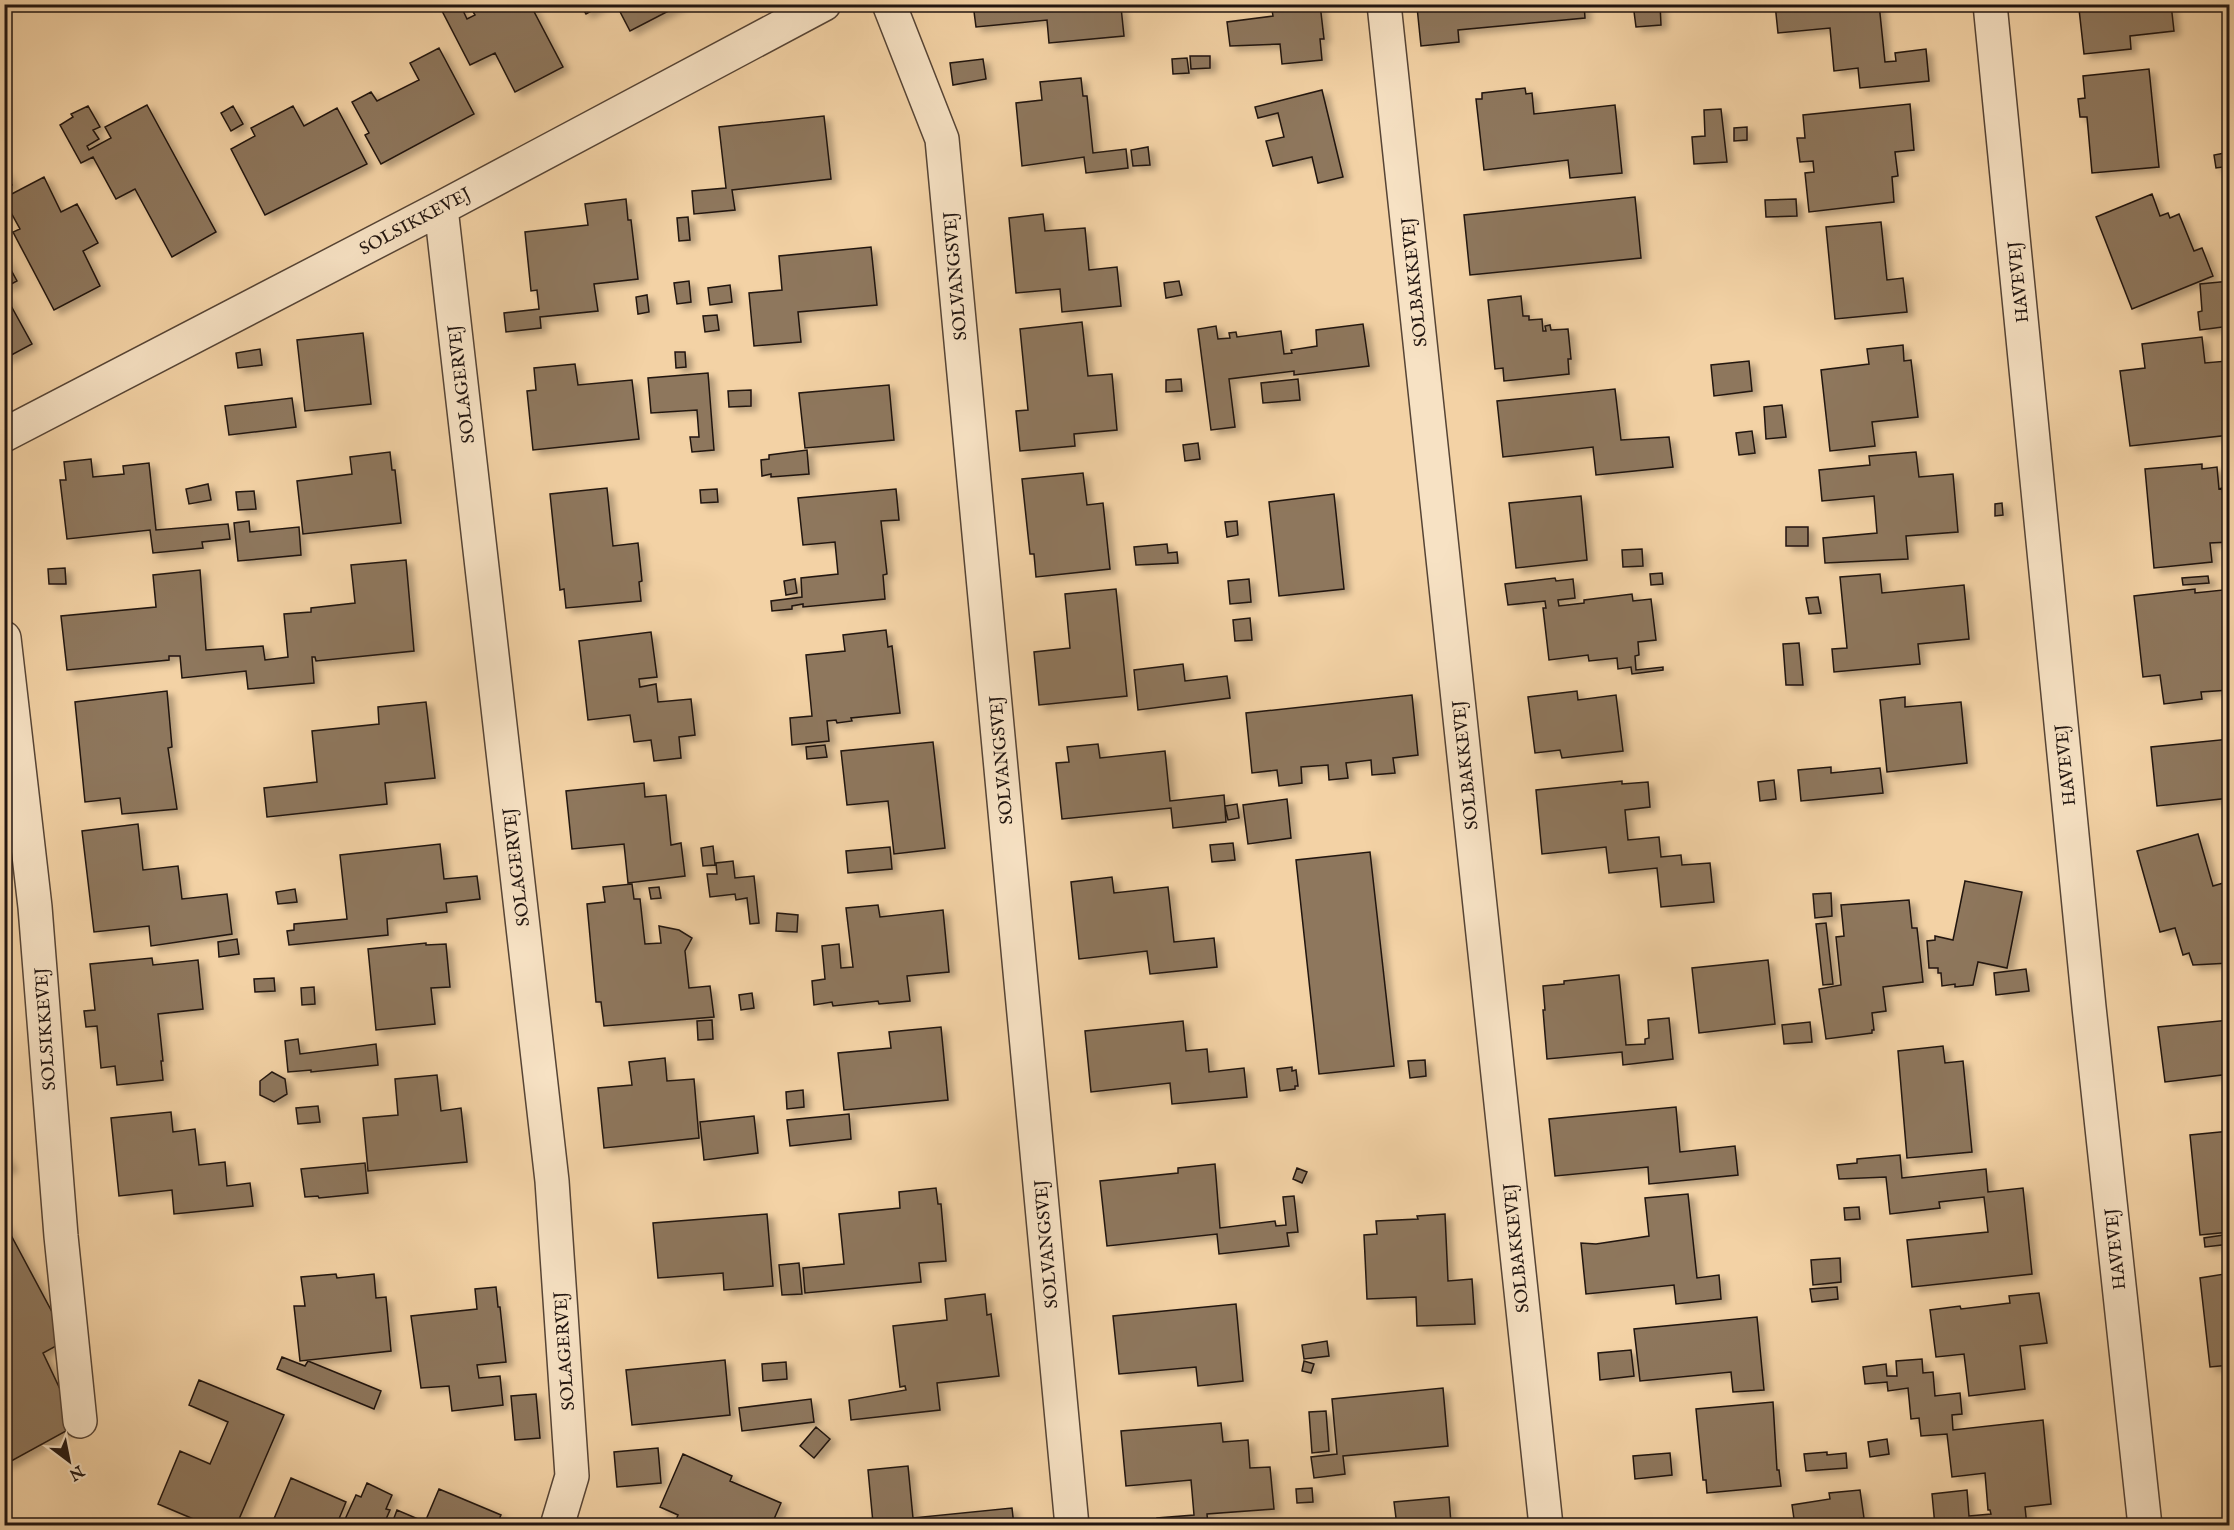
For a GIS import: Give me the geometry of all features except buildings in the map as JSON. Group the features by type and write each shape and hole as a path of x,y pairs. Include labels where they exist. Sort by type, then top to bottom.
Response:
{"street":[{"name":"SOLSIKKEVEJ","path":"4,435 441,208 824,4"},
{"name":"SOLVANGSVEJ","path":"889,4 942,139 1072,1526"},
{"name":"SOLBAKKEVEJ","path":"1384,4 1546,1526"},
{"name":"HAVEVEJ","path":"1990,4 2089,1007 2145,1526"},
{"name":"SOLAGERVEJ","path":"441,208 552,1181 572,1476 557,1526"},
{"name":"SOLSIKKEVEJ","path":"4,638 35,907 61,1236 80,1421"}]}
